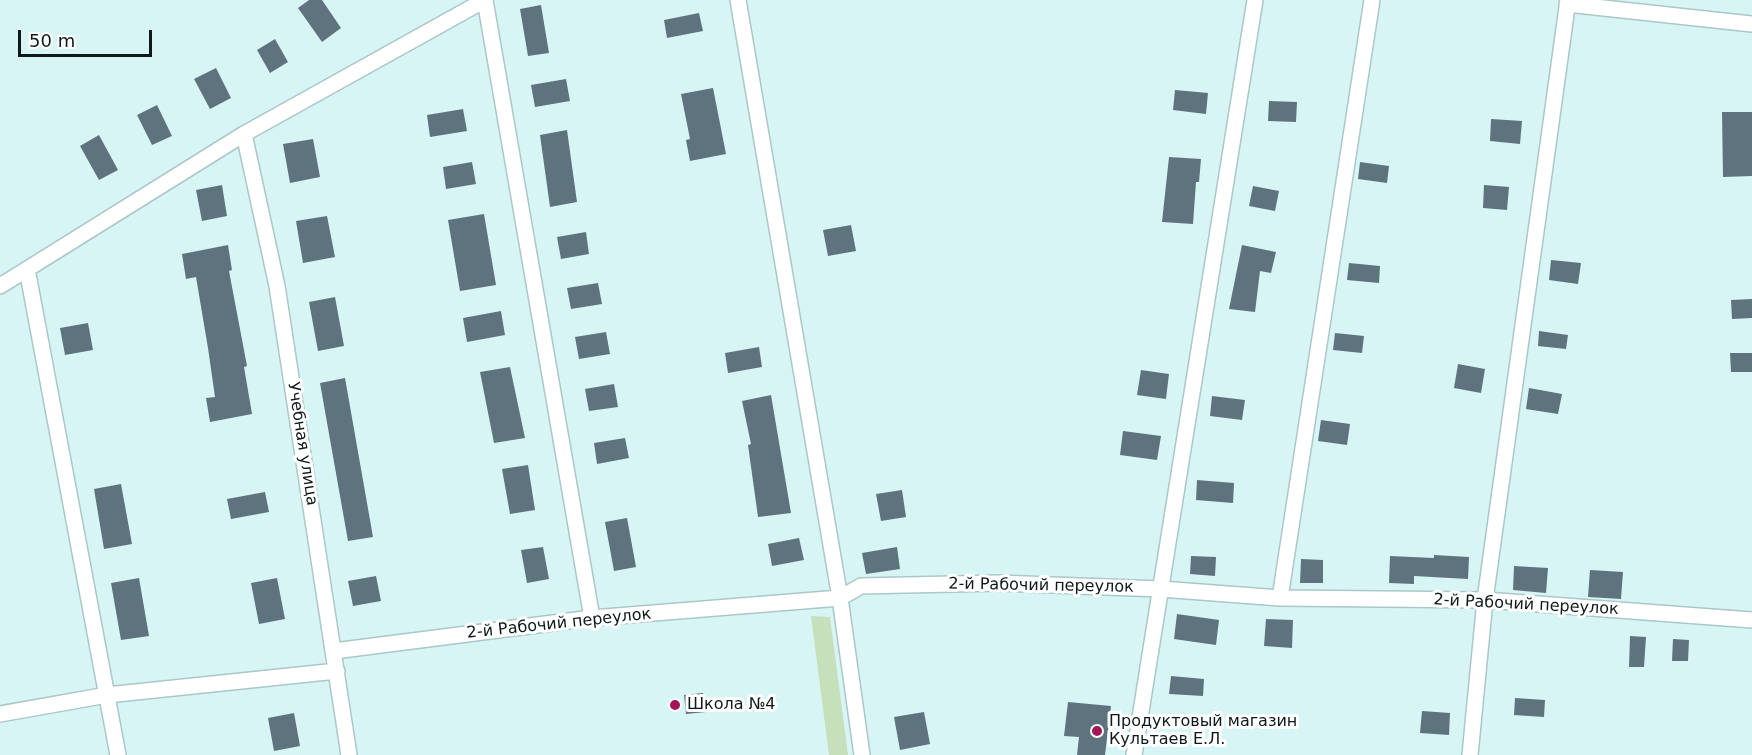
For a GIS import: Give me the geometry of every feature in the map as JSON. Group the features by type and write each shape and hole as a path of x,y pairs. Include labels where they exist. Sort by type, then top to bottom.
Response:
{"street":[{"path":"0,286 244,134 485,0 592,618"},
{"path":"738,0 840,598 862,755"},
{"path":"1134,755 1255,0"},
{"path":"1280,598 1372,0"},
{"path":"1470,755 1485,600 1568,2 1752,24"},
{"name":"Учебная улица","path":"244,134 277,286 349,755"},
{"path":"27,269 118,755"},
{"name":"2-й Рабочий переулок","path":"334,651 592,618 840,598 861,586 998,583 1161,589 1280,598 1485,600 1752,620"},
{"path":"0,714 107,695 337,670"}],"green space":[{"path":"811,616 830,617 848,755 829,755"}],"building":[{"path":"309,0 322,0 341,28 322,42 298,8"},
{"path":"541,5 549,53 528,56 520,9"},
{"path":"699,13 703,31 667,38 664,20"},
{"path":"275,39 288,62 270,73 257,50"},
{"path":"216,68 231,98 210,109 194,79"},
{"path":"566,79 570,101 535,107 531,85"},
{"path":"713,88 726,154 690,161 686,140 690,139 681,94"},
{"path":"1175,90 1208,93 1206,114 1173,110"},
{"path":"1269,101 1297,102 1296,122 1268,121"},
{"path":"157,105 172,136 152,145 137,115"},
{"path":"463,109 467,131 430,137 427,115"},
{"path":"1722,112 1752,112 1752,176 1723,177"},
{"path":"1491,119 1522,121 1520,144 1490,141"},
{"path":"567,130 577,202 550,207 540,135"},
{"path":"99,135 118,170 99,180 80,146"},
{"path":"313,139 320,177 290,183 283,144"},
{"path":"1169,157 1201,159 1199,182 1196,182 1193,224 1162,222"},
{"path":"472,162 476,184 446,189 443,167"},
{"path":"1360,162 1389,166 1387,183 1358,179"},
{"path":"222,185 227,216 202,221 196,190"},
{"path":"1484,185 1509,187 1507,210 1483,208"},
{"path":"1253,186 1279,191 1275,211 1249,206"},
{"path":"484,214 496,285 460,291 448,220"},
{"path":"327,216 335,257 303,263 296,221"},
{"path":"851,225 856,251 828,256 823,230"},
{"path":"586,232 589,254 561,259 557,237"},
{"path":"228,245 232,270 229,271 247,366 244,367 252,414 210,422 206,398 215,397 208,348 196,277 186,279 182,254"},
{"path":"1242,245 1276,252 1271,273 1260,271 1255,312 1229,309"},
{"path":"1551,260 1581,263 1578,284 1549,280"},
{"path":"1349,263 1380,266 1379,283 1347,280"},
{"path":"598,283 602,304 571,309 567,288"},
{"path":"335,297 344,346 318,351 309,302"},
{"path":"1752,299 1752,318 1732,319 1731,300"},
{"path":"501,311 505,335 467,342 463,318"},
{"path":"88,323 93,350 65,355 60,328"},
{"path":"1539,331 1568,335 1566,349 1538,346"},
{"path":"606,332 610,354 579,359 575,337"},
{"path":"1335,333 1364,336 1362,353 1333,350"},
{"path":"759,347 762,367 728,373 725,353"},
{"path":"1730,353 1752,353 1752,372 1731,372"},
{"path":"1458,364 1485,369 1481,393 1454,388"},
{"path":"510,367 525,438 494,443 480,372"},
{"path":"1141,370 1169,374 1166,399 1137,395"},
{"path":"345,378 373,537 348,541 320,383"},
{"path":"614,384 618,407 589,411 585,389"},
{"path":"1529,388 1562,394 1558,414 1526,409"},
{"path":"771,395 791,513 758,517 748,445 751,444 742,401"},
{"path":"1212,396 1245,400 1242,420 1210,416"},
{"path":"1321,420 1350,424 1347,445 1318,441"},
{"path":"1123,431 1161,436 1157,460 1120,455"},
{"path":"625,438 629,458 597,464 594,443"},
{"path":"528,465 535,510 510,514 502,469"},
{"path":"1197,480 1234,483 1233,503 1196,500"},
{"path":"121,484 132,544 104,549 94,489"},
{"path":"902,490 906,517 881,521 876,494"},
{"path":"265,492 269,512 231,519 227,499"},
{"path":"627,518 636,567 614,571 605,522"},
{"path":"799,538 804,560 772,566 768,544"},
{"path":"543,547 549,579 527,583 521,550"},
{"path":"897,547 900,569 866,574 862,553"},
{"path":"1434,555 1469,557 1468,579 1414,576 1414,584 1389,583 1390,556 1434,558"},
{"path":"1191,556 1216,557 1215,576 1190,574"},
{"path":"1301,559 1323,560 1323,583 1300,583"},
{"path":"1514,566 1548,568 1546,593 1513,590"},
{"path":"1590,570 1623,572 1621,599 1588,597"},
{"path":"376,576 381,601 353,606 348,581"},
{"path":"139,578 149,636 121,640 111,583"},
{"path":"277,578 285,619 259,624 251,583"},
{"path":"1177,614 1219,620 1216,645 1174,639"},
{"path":"1266,619 1293,620 1292,648 1264,646"},
{"path":"1630,636 1646,637 1644,667 1629,667"},
{"path":"1673,639 1689,640 1688,661 1672,661"},
{"path":"1171,676 1204,679 1203,696 1169,694"},
{"path":"703,693 706,712 686,714 684,695"},
{"path":"1515,698 1545,700 1544,717 1514,715"},
{"path":"1068,702 1111,706 1105,755 1077,755 1079,737 1064,736"},
{"path":"1422,711 1450,713 1449,735 1420,733"},
{"path":"924,712 930,744 900,750 894,717"},
{"path":"294,713 300,746 274,751 268,718"}],"place":[{"name":"Школа №4","path":"675,705"},
{"name":"Продуктовый магазин Культаев Е.Л.","path":"1097,731"}]}
